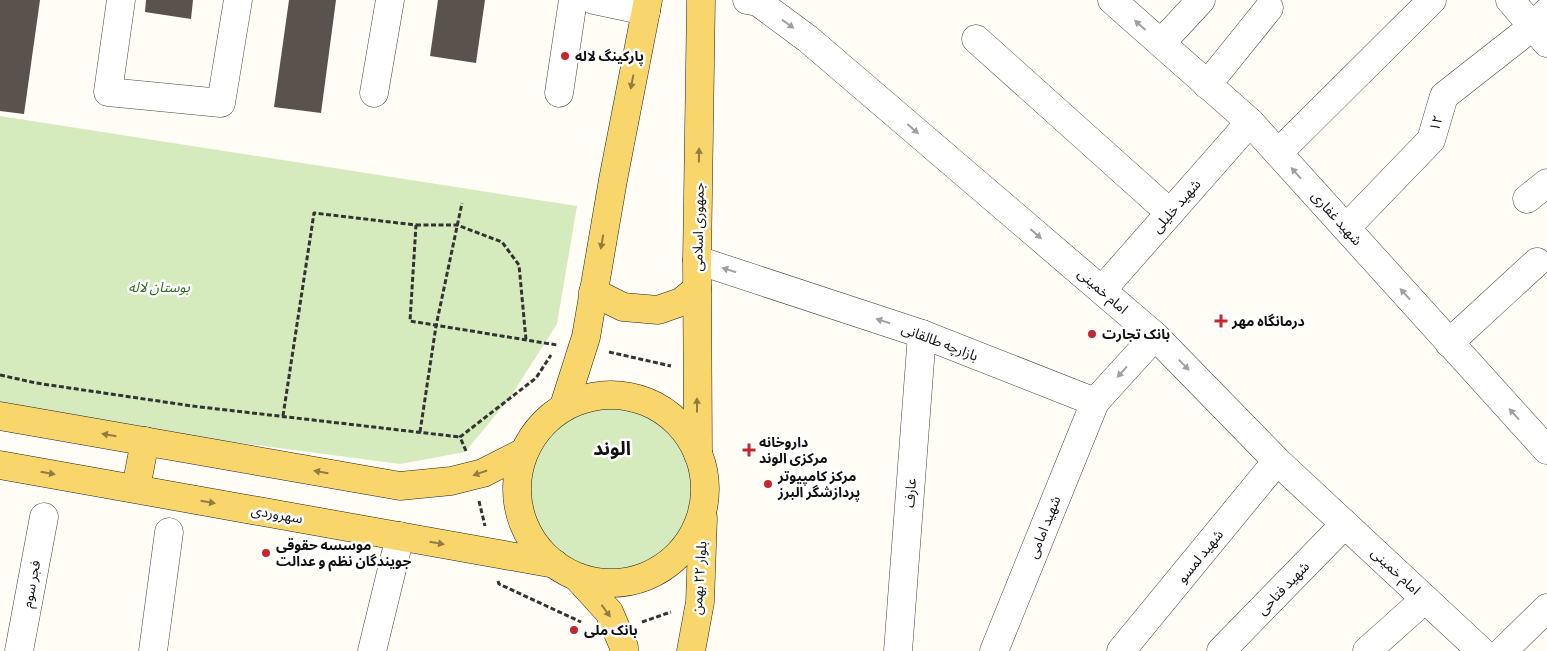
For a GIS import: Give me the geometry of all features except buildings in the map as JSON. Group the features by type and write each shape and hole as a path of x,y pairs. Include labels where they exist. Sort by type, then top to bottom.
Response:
{"main road":[{"name":"جمهوری اسلامی","path":"698,454 697,260 701,0"},
{"path":"564,406 586,336 613,180 647,6"},
{"path":"593,292 623,307 658,310 680,302 697,289"},
{"path":"621,641 609,612 530,538 518,507 517,477 524,452 539,427 564,406 595,395 626,395 658,407 679,424 698,454"},
{"path":"0,416 400,486 451,481 483,473 524,452"},
{"path":"136,488 145,441"},
{"name":"بلوار ۲۲ بهمن","path":"691,651 700,602 704,504 704,473 698,454"},
{"name":"سهروردی","path":"0,465 490,553 566,571 604,583 631,581 660,570 680,554 692,537 704,504"}],"street":[{"path":"121,0 108,92 221,103 238,0"},
{"path":"374,93 390,0"},
{"path":"559,93 573,0"},
{"path":"594,0 647,6"},
{"name":"امام خمینی","path":"747,0 758,2 808,39 1155,336 1277,461 1481,651"},
{"name":"شهید غفاری","path":"1112,0 1250,122 1547,450"},
{"path":"1161,43 1201,0"},
{"path":"1278,153 1432,0"},
{"path":"1510,0 1542,27"},
{"path":"1207,85 1269,8"},
{"name":"۱۲","path":"1346,228 1431,140 1444,96 1542,27"},
{"path":"976,39 1170,213"},
{"name":"شهید خلیلی","path":"1102,290 1250,122"},
{"name":"بازارچه طالقانی","path":"697,260 922,334 1095,402"},
{"path":"1450,343 1537,262"},
{"name":"عارف","path":"898,651 922,334"},
{"path":"1095,402 1155,336"},
{"name":"شهید امامی","path":"994,651 1095,402"},
{"name":"شهید لمسو","path":"1122,651 1277,461"},
{"name":"فجر سوم","path":"19,651 44,517"},
{"name":"شهید فتاحی","path":"1221,651 1345,524"},
{"path":"153,651 168,532"},
{"path":"372,651 400,536"},
{"path":"1367,651 1425,599"},
{"path":"1502,651 1547,608"}],"path":[{"path":"420,432 436,326 462,203"},
{"path":"282,416 314,214 416,224 457,225 502,242 519,265 526,340"},
{"path":"0,375 65,388 192,406 460,437 536,378 558,345 410,321 416,224"},
{"path":"583,346 698,372"},
{"path":"460,437 474,475 490,553 499,584 621,641 700,602"}],"green space":[{"name":"بوستان لاله","path":"0,116 577,206 557,324 509,399 465,452 400,464 0,411"},
{"path":"611,395 638,399 655,406 677,423 694,445 701,462 705,489 701,516 694,533 677,555 655,572 638,579 611,583 584,579 567,572 545,555 528,533 521,516 517,489 521,462 528,445 545,423 567,406 584,399"}],"place":[{"name":"پارکینگ لاله","path":"565,56"},
{"name":"درمانگاه مهر","path":"1221,321"},
{"name":"بانک تجارت","path":"1092,334"},
{"name":"داروخانه مرکزی الوند","path":"749,450"},
{"name":"مرکز کامپیوتر پردازشگر البرز","path":"768,484"},
{"name":"موسسه حقوقی جویندگان نظم و عدالت","path":"266,553"},
{"name":"بانک ملی","path":"574,630"}],"district":[{"name":"الوند","path":"612,448"}]}
